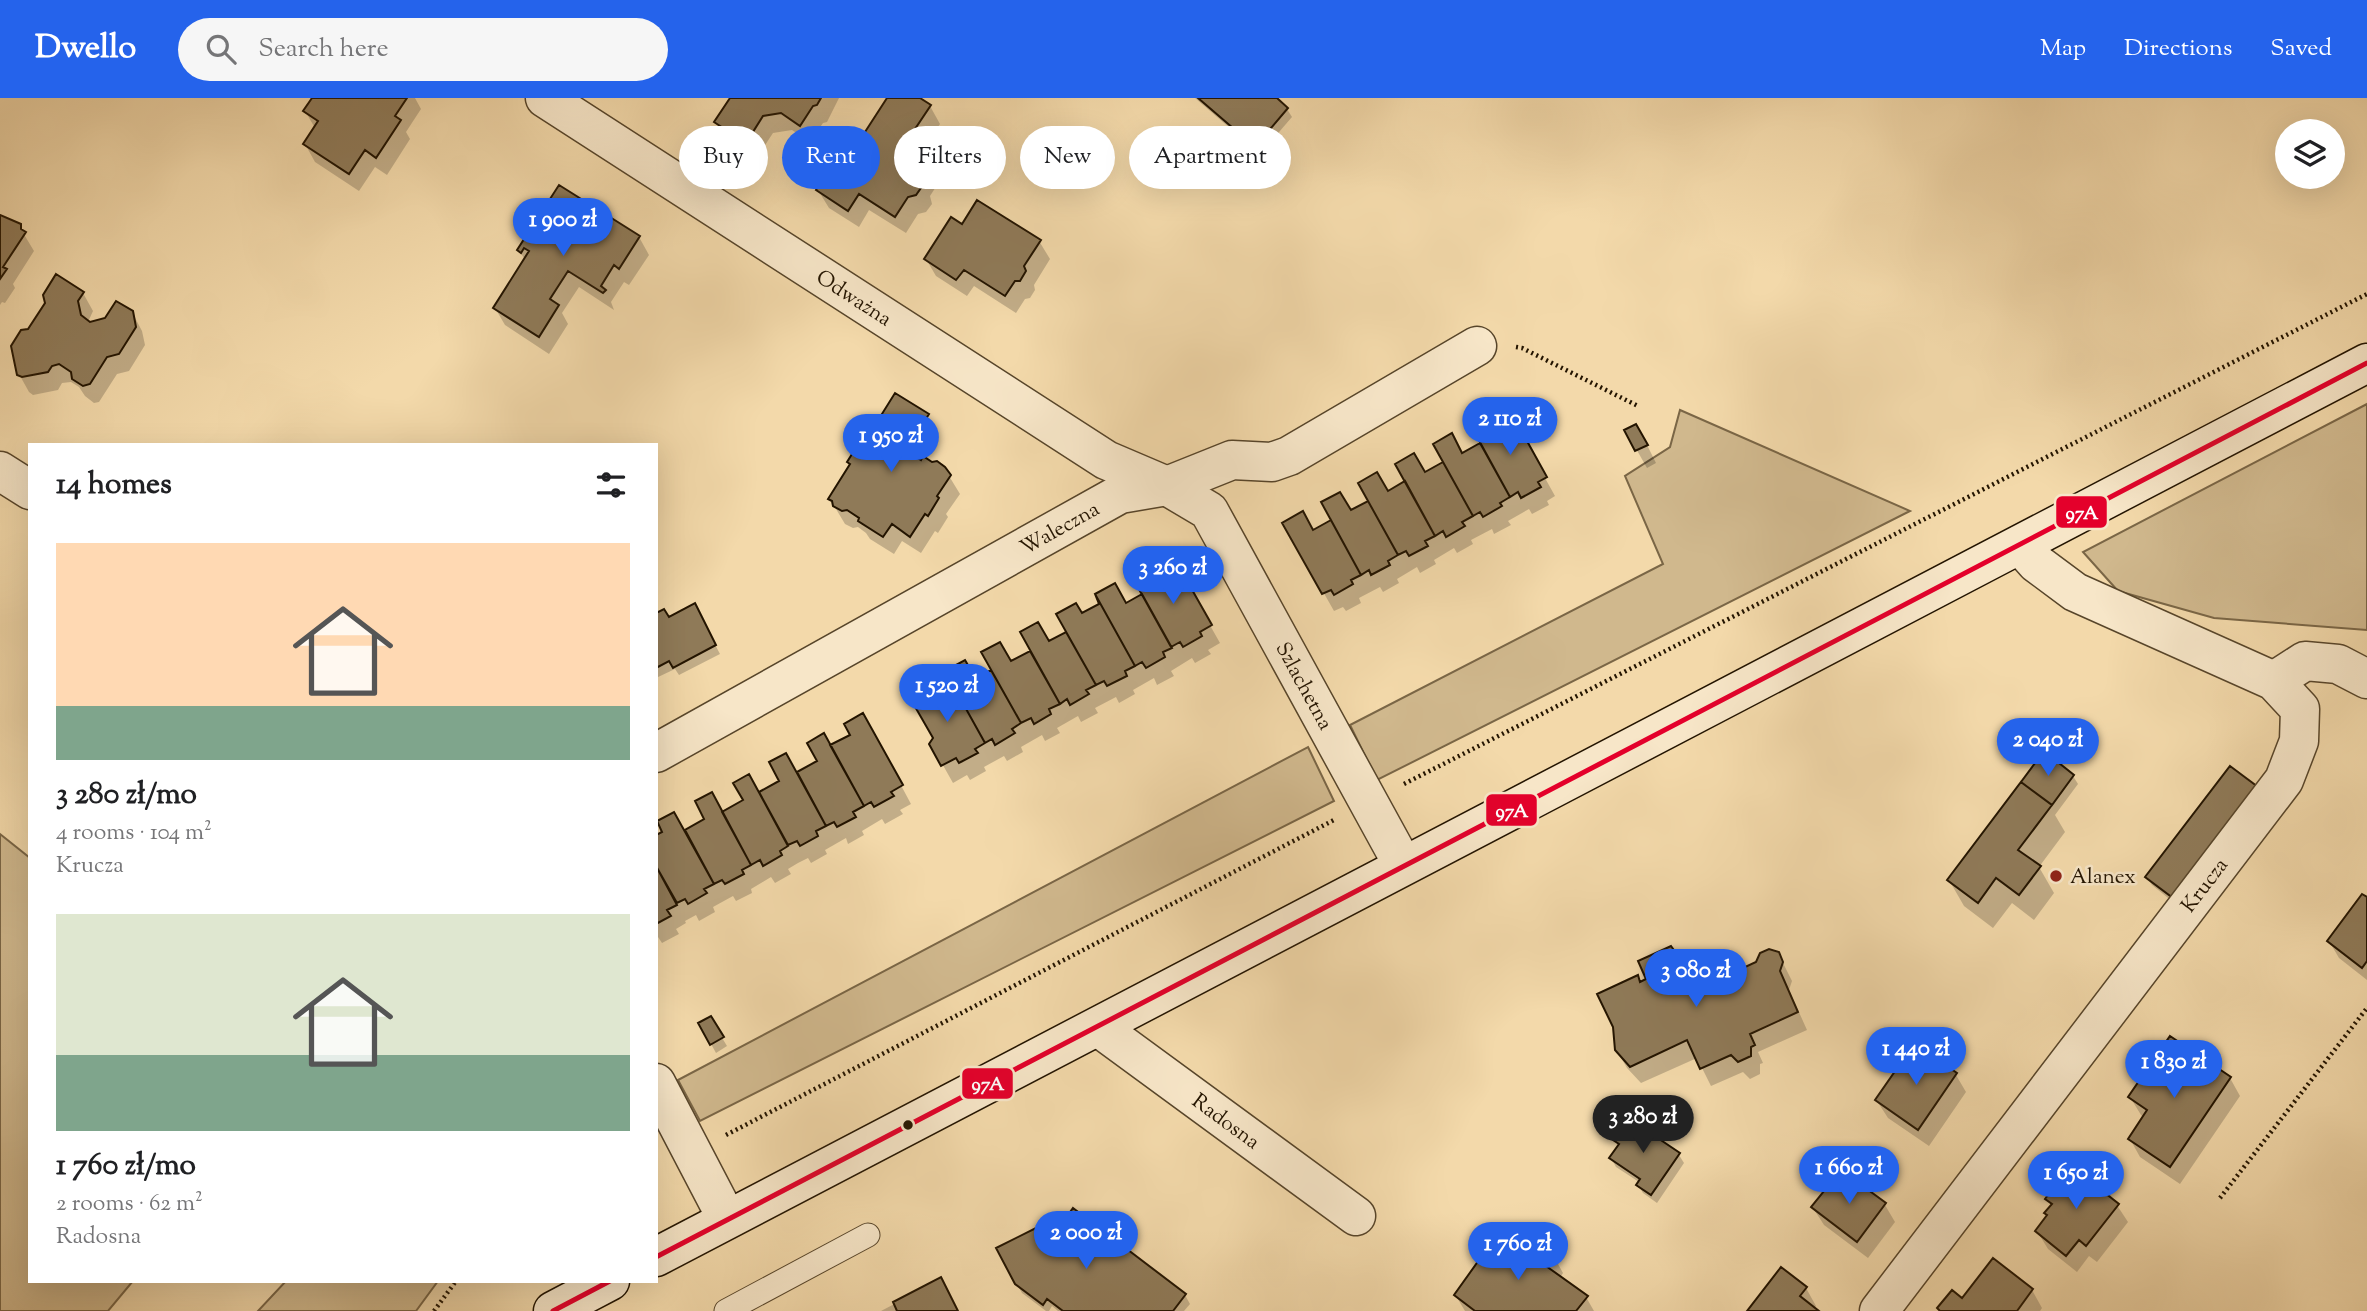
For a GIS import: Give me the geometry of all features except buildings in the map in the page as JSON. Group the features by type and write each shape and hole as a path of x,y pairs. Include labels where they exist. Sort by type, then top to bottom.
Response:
{"street":[{"name":"Odważna","path":"545,98 1106,460 1167,486"},
{"name":"Waleczna","path":"658,752 1120,494 1167,486 1232,460 1272,462 1289,456 1477,346"},
{"path":"658,1256 2367,363"},
{"path":"0,471 28,489"},
{"name":"Szlachetna","path":"1167,486 1209,511 1222,531 1403,865"},
{"name":"Krucza","path":"1879,1311 2284,780 2300,741 2300,709 2274,681 2075,592 2036,563 2020,545"},
{"path":"2274,681 2305,661 2338,664 2367,679"},
{"name":"Radosna","path":"1098,1027 1356,1216"},
{"path":"658,1087 727,1219"},
{"path":"553,1311 606,1283"}],"lane":[{"path":"726,1311 868,1235"}],"path":[{"path":"693,1152 1368,802 2367,294"},
{"path":"1477,346 1522,348 1638,406"},
{"path":"2220,1198 2367,1008"},
{"path":"433,1311 454,1283"}],"shaded area":[{"path":"2367,404 2367,630 2214,618 2118,591 2083,552"},
{"path":"1680,410 1910,511 1377,780 1350,725 1663,564 1625,476 1670,447"},
{"path":"1308,747 1334,801 700,1121 678,1080"},
{"path":"0,834 28,856 28,1283 131,1283 108,1311 0,1311"},
{"path":"284,1283 437,1283 416,1311 258,1311"}],"transit line":[{"name":"97A","path":"658,1256 2367,363"},
{"name":"97A","path":"553,1311 606,1283"}],"place":[{"name":"Alanex","path":"2056,876"}]}
